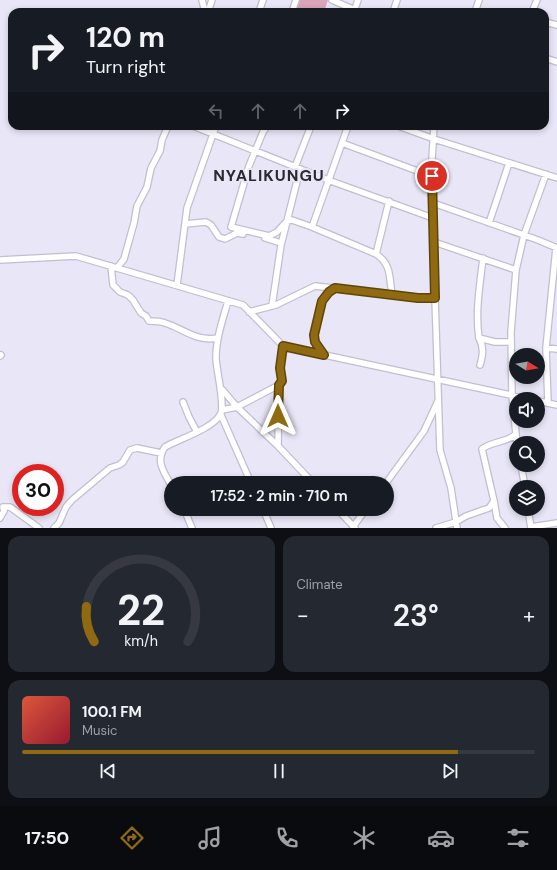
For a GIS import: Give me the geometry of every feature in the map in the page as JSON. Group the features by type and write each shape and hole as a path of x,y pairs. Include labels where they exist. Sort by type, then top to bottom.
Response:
{"street":[{"path":"332,0 348,8"},
{"path":"166,130 162,140 160,151 151,168 147,187 137,206 134,224 124,259 114,267 113,285 120,292 128,295 149,321 166,323 193,336 201,336 209,340 218,338"},
{"path":"203,130 328,180 433,218"},
{"path":"177,285 187,208 214,130"},
{"path":"264,130 255,150 242,187 231,227 269,236 277,232 287,221 292,220 376,254 387,264 392,295"},
{"path":"272,306 281,243 298,168 310,130"},
{"path":"312,227 347,130"},
{"path":"408,130 434,140 557,178"},
{"path":"434,130 432,203 440,450 451,488 456,525"},
{"path":"342,143 432,176"},
{"path":"490,223 509,163"},
{"path":"512,392 511,342 516,270 524,235 546,174"},
{"path":"376,254 389,201"},
{"path":"432,203 524,235 556,248 546,348 548,403"},
{"path":"185,224 206,222 211,225 219,237 225,239 237,233 266,238 281,243"},
{"path":"434,242 516,270"},
{"path":"0,260 76,256 243,305 283,346 438,378 509,395"},
{"path":"480,364 483,356 482,343 477,330 479,288 483,258"},
{"path":"249,312 272,306 314,286 418,298 435,298"},
{"path":"324,355 315,342 314,335 322,301 329,292 335,288"},
{"path":"228,301 218,338 216,358 220,387 221,412 248,476"},
{"path":"479,338 491,341 511,342"},
{"path":"482,350 491,341"},
{"path":"278,446 279,385 282,381 280,368 283,346"},
{"path":"546,348 557,349"},
{"path":"166,476 160,460 161,453 165,447 209,426 221,412 279,385"},
{"path":"220,387 236,406 278,446 306,476"},
{"path":"391,476 424,431 438,399"},
{"path":"183,402 189,418 197,432"},
{"path":"545,402 557,405"},
{"path":"505,528 497,518 482,449 489,444 509,440 515,435 514,428"},
{"path":"54,528 59,523 66,507 72,500 110,468 119,466 130,450 137,448 161,453"},
{"path":"436,528 456,525 466,516 489,508 494,501"},
{"path":"0,518 4,511 3,507 10,507 39,528"},
{"path":"187,516 192,528"},
{"path":"266,516 271,528"},
{"path":"344,516 354,527 361,516"},
{"path":"529,516 531,528 557,522"}],"shaded area":[{"path":"298,0 328,0 325,8 295,8"}],"district":[{"name":"NYALIKUNGU","path":"269,175"}],"route":[{"path":"278,416 279,385 282,381 280,368 283,346 324,355 315,342 314,335 322,301 329,292 335,288 418,298 435,298 432,176"}]}
